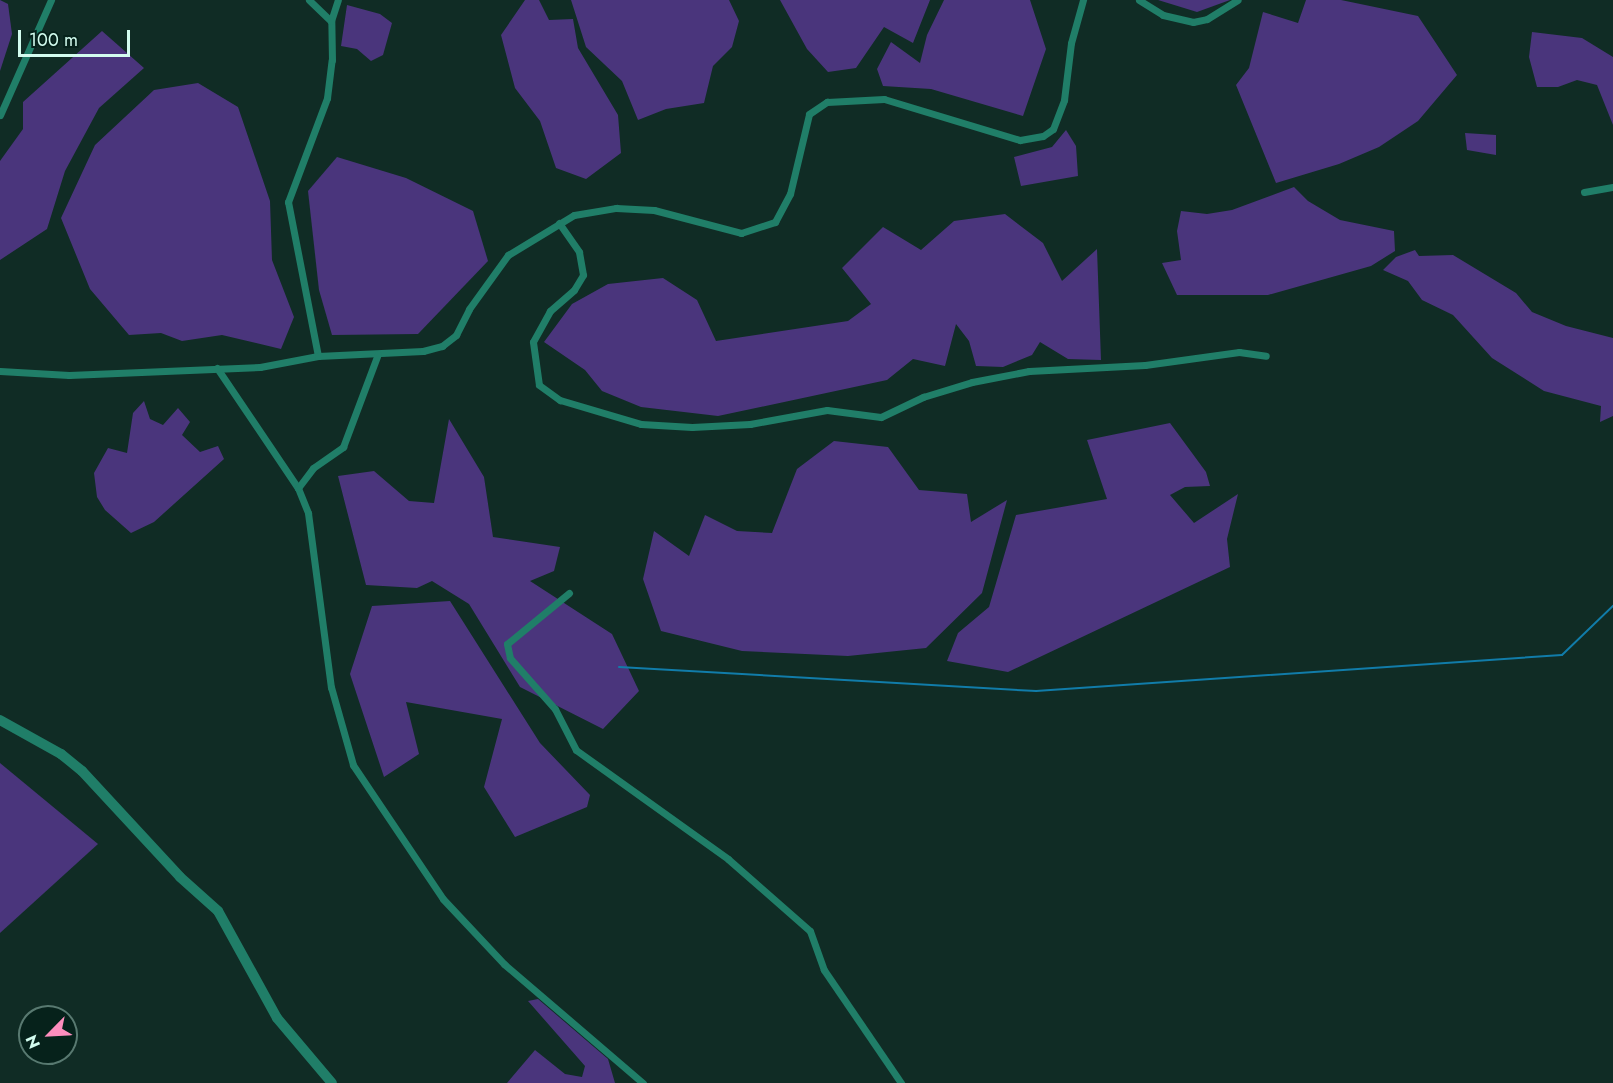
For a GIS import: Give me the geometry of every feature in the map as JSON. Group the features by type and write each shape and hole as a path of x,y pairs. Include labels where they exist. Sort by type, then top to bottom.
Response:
{"street":[{"path":"0,115 51,0"},
{"path":"309,0 331,21"},
{"path":"318,356 288,202 327,98 332,60 331,21 338,0"},
{"path":"0,371 69,375 260,367 318,356 378,354 442,346 456,335 469,309 508,255 559,223 595,209 654,210 741,233 757,230 775,222 790,194 809,114 827,102 843,98 884,99 1020,140 1043,136 1053,129 1064,100 1071,43 1083,0"},
{"path":"1139,0 1163,15 1193,22 1207,19 1238,0"},
{"path":"1584,192 1613,187"},
{"path":"559,223 579,252 583,275 574,290 550,311 533,342 539,385 560,400 640,424 692,427 750,424 827,410 881,417 923,398 972,382 1029,370 1145,365 1239,352 1266,356"},
{"path":"298,488 313,468 343,447 378,354"},
{"path":"217,368 298,488 308,513 331,687 353,765 443,899 504,964 643,1083"},
{"path":"569,593 507,644 510,658 555,709 576,750 728,860 810,931 824,970 901,1083"},
{"path":"0,720 61,754 82,771 180,877 218,911 277,1018 332,1083"}],"shaded area":[{"path":"0,0 8,4 12,34 0,71"},
{"path":"525,0 539,0 549,20 573,19 578,48 618,115 621,153 586,179 556,168 540,121 515,88 501,35"},
{"path":"571,0 729,0 739,21 732,47 713,66 704,103 666,109 638,120 622,81 586,47"},
{"path":"780,0 930,0 913,43 884,27 856,68 828,72 807,49"},
{"path":"944,0 1030,0 1046,49 1023,116 931,89 883,86 877,69 891,42 920,63 927,35"},
{"path":"1158,0 1230,0 1197,12"},
{"path":"1306,0 1341,0 1418,16 1457,75 1418,121 1379,147 1339,164 1276,183 1236,85 1249,68 1263,12 1298,23"},
{"path":"347,5 380,14 392,23 383,55 371,61 357,49 341,46"},
{"path":"102,31 144,68 99,108 65,171 47,229 0,260 0,161 23,129 23,102"},
{"path":"1532,32 1582,38 1613,57 1613,125 1597,85 1577,80 1558,87 1537,87 1529,57"},
{"path":"198,83 238,107 270,201 272,260 294,317 281,349 222,335 182,341 161,333 129,335 90,289 61,218 95,145 154,90"},
{"path":"1066,130 1076,146 1078,176 1021,186 1014,157 1052,147"},
{"path":"1465,133 1496,135 1496,155 1467,150"},
{"path":"337,157 406,178 473,211 488,261 418,334 332,335 319,290 308,191"},
{"path":"1294,187 1308,201 1340,220 1394,231 1395,251 1371,266 1268,295 1177,295 1162,263 1181,260 1177,231 1181,211 1207,214 1232,210"},
{"path":"1005,214 1043,243 1062,281 1097,249 1101,360 1068,359 1040,342 1032,355 1003,367 976,366 969,341 956,324 945,366 913,359 887,380 718,416 641,407 602,391 585,370 544,342 572,304 608,284 663,278 697,300 716,341 848,321 871,304 842,268 883,227 921,250 954,221"},
{"path":"1415,250 1419,256 1453,255 1516,293 1532,312 1566,326 1613,338 1613,416 1600,422 1601,406 1544,391 1492,358 1453,315 1422,300 1408,281 1383,270 1396,257"},
{"path":"144,401 150,419 163,425 178,408 190,422 182,435 200,452 218,446 224,459 154,522 131,533 105,510 97,497 94,473 108,448 127,453 133,413"},
{"path":"449,419 484,477 493,537 560,547 554,571 530,581 612,634 639,691 603,729 520,687 469,604 432,581 417,588 366,585 338,476 374,471 409,501 434,503"},
{"path":"1170,423 1206,472 1210,486 1185,487 1170,495 1194,523 1238,494 1227,539 1230,567 1008,672 947,661 958,633 989,607 1016,515 1107,499 1087,440"},
{"path":"834,441 888,447 919,490 967,494 971,522 1007,500 982,593 926,648 848,656 742,651 661,631 643,579 654,531 689,556 705,515 737,531 772,533 797,469"},
{"path":"450,601 540,743 590,795 587,807 515,837 484,787 502,719 406,702 419,754 384,777 350,674 372,606"},
{"path":"0,763 98,844 0,933"},
{"path":"538,999 608,1059 615,1083 507,1083 535,1050 565,1074 582,1077 585,1066 528,1001"}],"waterway":[{"path":"619,667 1036,691 1562,655 1613,606"}]}
